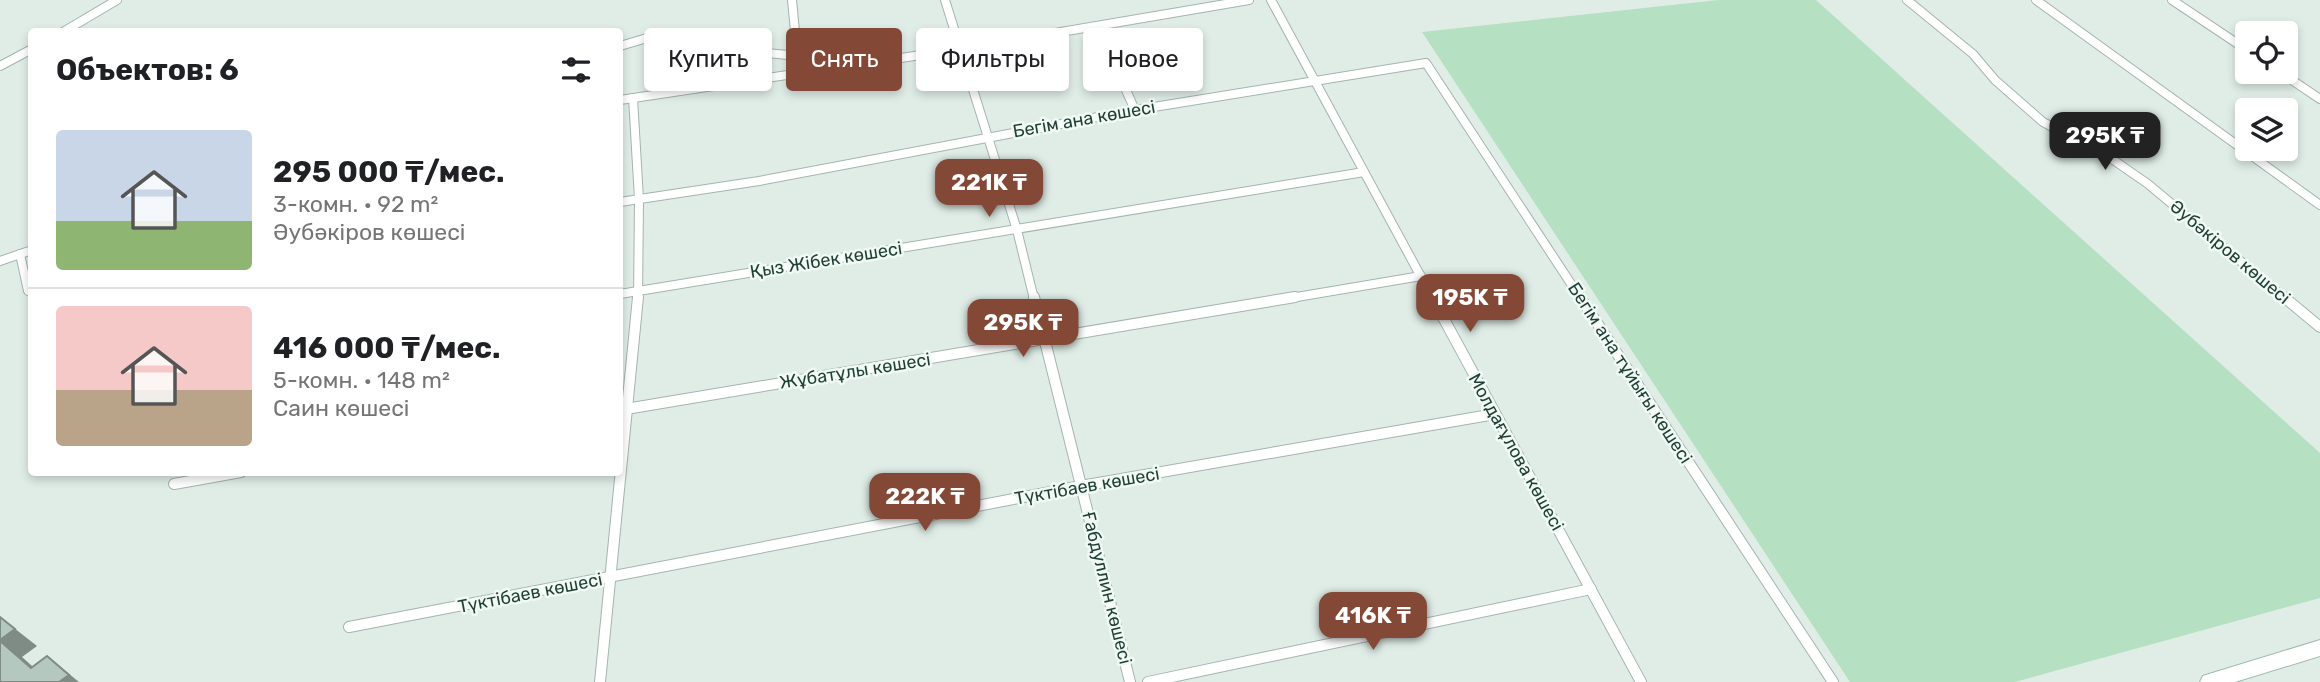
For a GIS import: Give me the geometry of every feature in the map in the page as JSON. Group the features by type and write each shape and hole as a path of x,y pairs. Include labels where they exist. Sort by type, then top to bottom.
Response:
{"street":[{"path":"70,28 117,0"},
{"path":"792,0 795,28"},
{"name":"Ғабдуллин көшесі","path":"945,0 954,28"},
{"path":"1069,31 1249,0"},
{"name":"Молдағұлова көшесі","path":"1271,0 1312,80 1641,682"},
{"name":"Әубәкіров көшесі","path":"1907,0 1973,54 1995,80 2035,116 2069,138 2112,159 2148,184 2320,327"},
{"path":"2036,0 2320,205"},
{"path":"2172,0 2235,42"},
{"path":"1097,26 1135,110"},
{"path":"623,45 647,38 679,34 756,52 786,55"},
{"path":"0,66 28,51"},
{"name":"Бегім ана көшесі","path":"623,202 785,176 1135,110 1426,63"},
{"name":"Бегім ана тұйығы көшесі","path":"1426,63 1833,682"},
{"path":"623,100 786,75"},
{"path":"2298,84 2320,99"},
{"name":"Ғабдуллин көшесі","path":"974,91 1017,230 1130,682"},
{"path":"623,409 639,290 639,199 633,98"},
{"name":"Қыз Жібек көшесі","path":"623,293 1364,172"},
{"path":"0,261 28,251"},
{"path":"20,254 28,291"},
{"name":"Жұбатұлы көшесі","path":"623,409 1421,276"},
{"name":"Түктібаев көшесі","path":"349,628 1081,486 1495,414"},
{"path":"174,484 219,476"},
{"path":"600,682 618,476"},
{"path":"1148,682 1591,590"},
{"path":"2209,682 2320,648"}],"green space":[{"path":"1718,0 1816,0 2320,453 2320,598 2015,682 1850,682 1422,32"}],"building":[{"path":"0,617 15,629 0,640"},
{"path":"0,641 31,668 47,656 69,675 59,682 0,682"}]}
